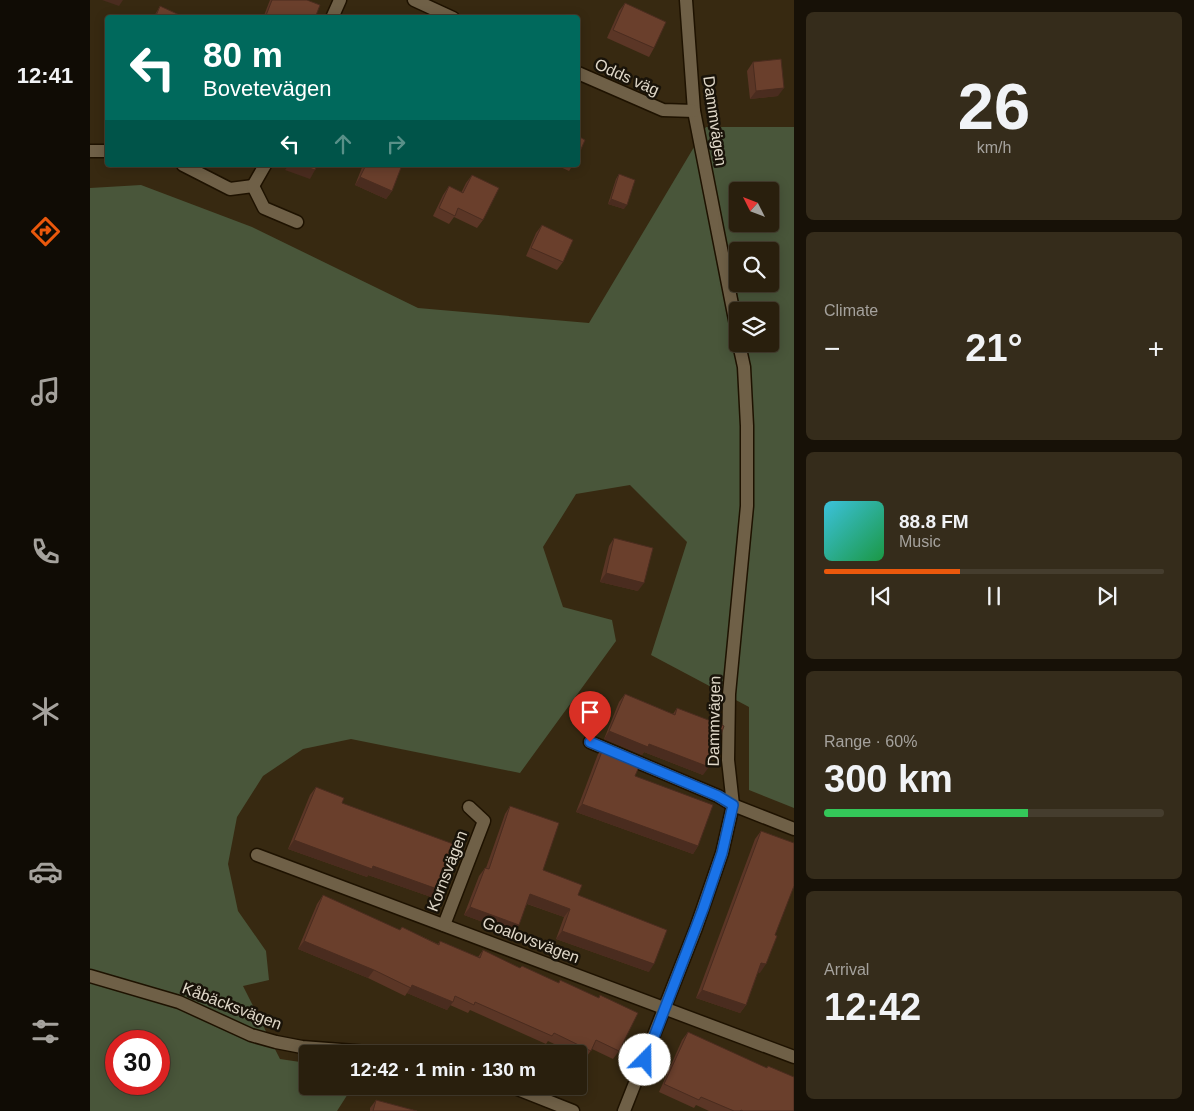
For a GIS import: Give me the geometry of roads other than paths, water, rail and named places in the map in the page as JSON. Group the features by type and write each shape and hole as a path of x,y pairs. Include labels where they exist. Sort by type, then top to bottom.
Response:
{"street":[{"path":"333,15 340,0"},
{"path":"414,0 446,15"},
{"name":"Dammvägen","path":"686,0 694,112 731,302"},
{"name":"Odds väg","path":"580,73 663,110 694,112"},
{"path":"90,151 105,151"},
{"path":"187,167 230,189 253,186"},
{"path":"253,186 264,167"},
{"path":"253,186 264,208 297,222"},
{"name":"Dammvägen","path":"624,1111 696,928 722,853 733,805 728,760 729,694 747,506 747,426 744,367 741,352"},
{"path":"590,742 718,796 733,805 794,829"},
{"name":"Kornsvägen","path":"444,925 484,821 469,807"},
{"name":"Goalovsvägen","path":"257,854 794,1057"},
{"name":"Kåbäcksvägen","path":"90,976 179,1002 251,1035 299,1047"},
{"path":"533,1095 573,1111"}]}
